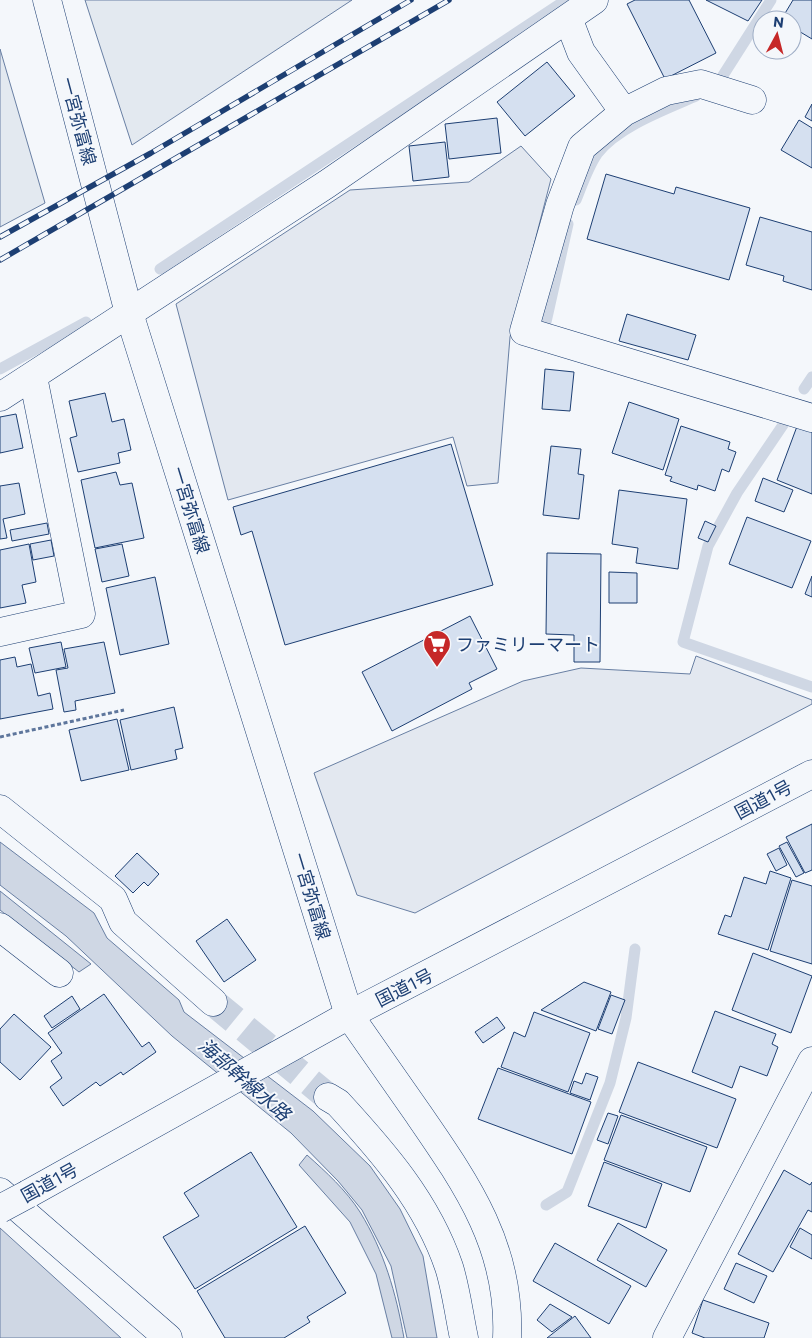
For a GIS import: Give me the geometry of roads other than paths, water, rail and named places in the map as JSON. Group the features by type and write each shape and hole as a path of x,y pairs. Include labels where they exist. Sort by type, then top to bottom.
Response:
{"main road":[{"name":"一宮弥富線","path":"47,0 129,313 349,1015 471,1192 494,1244 505,1292 507,1338"},
{"path":"0,397 327,184 594,0"},
{"path":"568,18 581,52 624,112"},
{"path":"752,100 701,84 666,91 624,112 582,146 560,205 524,331 812,418"},
{"path":"0,632 81,614 33,377"},
{"name":"国道1号","path":"0,1208 349,1015 812,774"},
{"path":"0,809 113,899 123,922 213,1002"},
{"path":"0,927 59,973"},
{"path":"667,1338 812,1061"},
{"path":"328,1096 338,1103 387,1157 426,1212 449,1267 464,1338"},
{"path":"0,1192 168,1338"}],"water":[{"name":"海部幹線水路","path":"0,842 94,913 107,938 179,1000 184,1012 313,1111 370,1166 400,1209 423,1256 437,1338 407,1338 391,1266 362,1210 338,1181 291,1133 172,1036 66,936 0,885"},
{"path":"0,891 91,964 79,972 0,910"},
{"path":"307,1155 348,1196 360,1212 376,1242 388,1273 404,1338 392,1338 376,1274 350,1222 299,1165"},
{"path":"0,1228 121,1338 0,1338"}],"waterway":[{"path":"160,269 566,0"},
{"path":"722,77 771,0"},
{"path":"576,200 585,176 597,154 606,144 629,127 696,96"},
{"path":"546,322 568,224"},
{"path":"0,369 86,322"},
{"path":"804,389 812,377"},
{"path":"787,419 737,493 708,546 683,642 812,687"},
{"path":"546,1205 567,1192 610,1083 626,1018 635,949"}],"tunnel":[{"path":"213,1002 328,1097"}],"railway":[{"path":"0,237 151,153 411,0"},
{"path":"0,260 449,0"}],"place":[{"name":"ファミリーマート","path":"437,668"}]}
